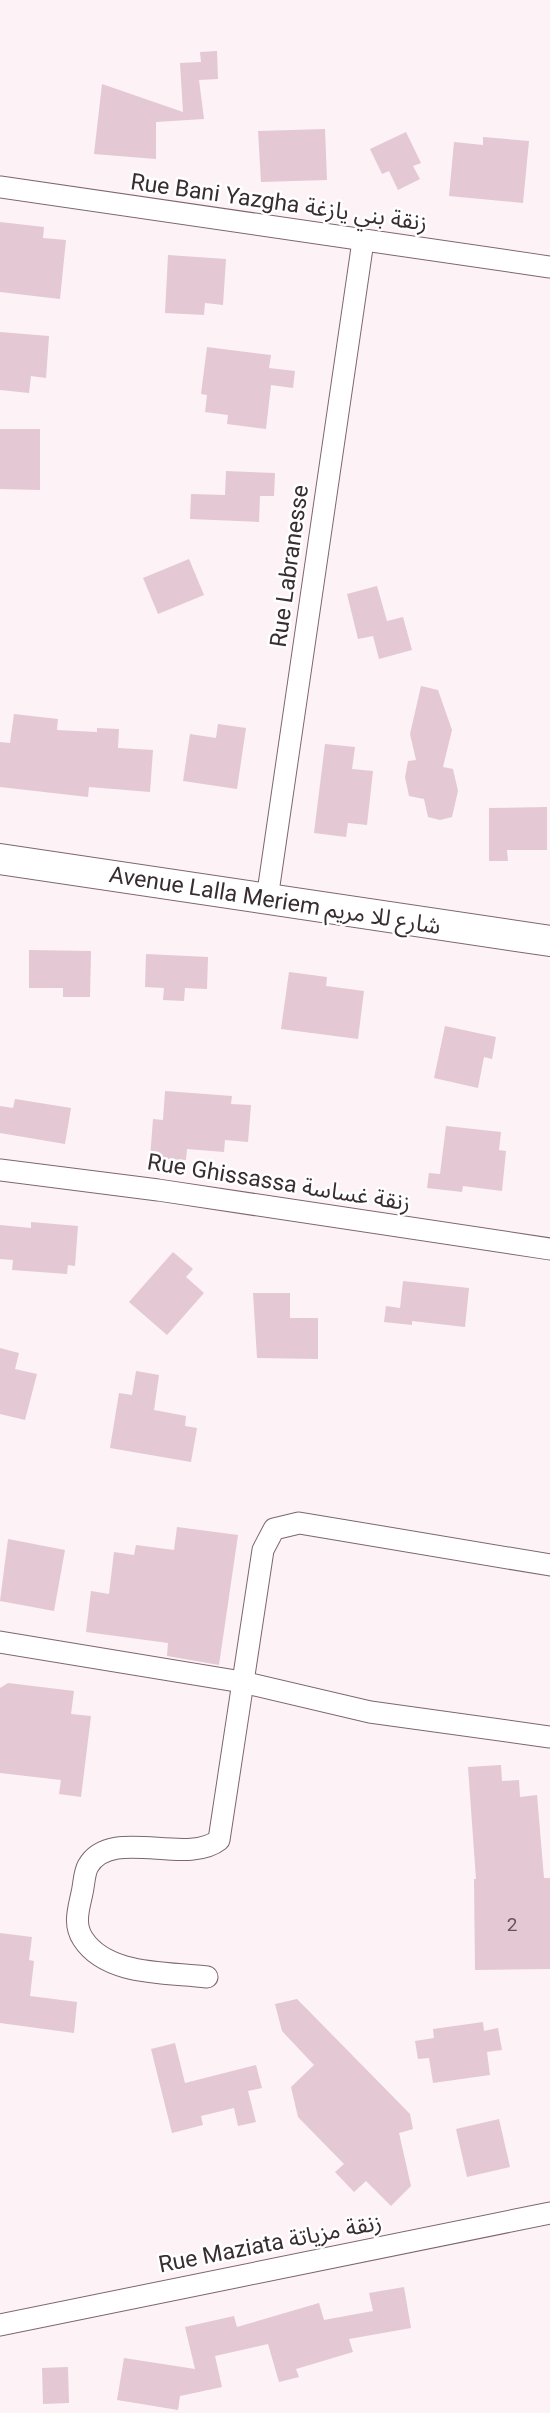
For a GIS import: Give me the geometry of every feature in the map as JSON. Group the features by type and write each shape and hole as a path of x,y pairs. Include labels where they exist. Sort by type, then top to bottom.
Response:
{"street":[{"name":"Rue Bani Yazgha زنقة بني يازغة","path":"0,187 550,267"},
{"name":"Rue Labranesse","path":"267,899 363,241"},
{"name":"Avenue Lalla Meriem شارع للا مريم","path":"0,859 550,941"},
{"name":"Rue Ghissassa زنقة غساسة","path":"0,1170 158,1190 550,1249"},
{"path":"207,1977 111,1964 81,1937 76,1922 88,1867 107,1851 122,1848 203,1849 219,1840 263,1550 274,1529 299,1523 550,1565"},
{"path":"0,1642 242,1682 370,1712 550,1737"},
{"name":"Rue Maziata زنقة مزياتة","path":"0,2325 550,2213"}],"building":[{"path":"217,51 218,79 199,80 204,119 156,122 156,159 94,154 102,84 183,112 180,63 201,62 200,52"},
{"path":"325,129 327,180 261,182 258,131"},
{"path":"406,132 421,163 413,166 420,179 398,190 389,171 382,174 370,149"},
{"path":"483,137 529,141 523,203 449,196 454,142 483,145"},
{"path":"0,222 44,227 43,238 66,240 60,299 0,292"},
{"path":"168,255 226,259 223,305 205,303 204,315 165,313"},
{"path":"0,332 49,336 46,378 31,376 29,393 0,390"},
{"path":"207,347 271,355 269,368 295,371 293,388 271,385 266,429 227,424 228,415 205,412 207,395 201,394"},
{"path":"0,429 40,429 40,490 0,489"},
{"path":"226,471 275,473 274,496 260,496 259,522 190,519 191,494 225,495"},
{"path":"189,559 204,595 158,614 143,578"},
{"path":"377,586 387,621 403,617 412,650 379,659 373,636 358,639 347,594"},
{"path":"421,686 438,690 452,730 443,767 453,769 458,791 452,817 440,820 428,817 424,799 409,796 405,777 408,761 416,760 410,734"},
{"path":"14,714 58,719 57,730 97,732 97,728 119,729 118,748 153,750 150,792 89,787 88,797 0,787 0,742 10,743"},
{"path":"218,724 246,728 237,789 183,781 190,734 216,738"},
{"path":"325,744 355,747 352,769 373,771 367,825 348,823 346,837 314,833"},
{"path":"547,807 547,850 507,850 508,861 489,861 489,808"},
{"path":"29,950 91,951 90,997 63,997 63,988 29,988"},
{"path":"146,954 208,957 207,989 185,988 184,1001 163,1000 164,988 145,987"},
{"path":"289,972 327,977 326,986 364,991 358,1039 281,1029"},
{"path":"445,1026 496,1037 492,1059 484,1057 478,1088 434,1078"},
{"path":"165,1091 232,1096 231,1104 251,1105 248,1142 225,1140 224,1152 187,1149 186,1160 150,1158 153,1119 163,1120"},
{"path":"15,1099 71,1108 65,1144 0,1133 0,1106 13,1108"},
{"path":"446,1126 501,1132 499,1150 506,1151 502,1191 463,1186 462,1192 427,1188 429,1173 440,1174"},
{"path":"31,1222 78,1226 75,1266 68,1265 67,1274 12,1270 13,1260 0,1259 0,1225 31,1228"},
{"path":"173,1252 193,1269 186,1277 204,1293 167,1335 129,1302"},
{"path":"403,1281 469,1288 465,1327 412,1321 412,1325 384,1322 386,1306 400,1308"},
{"path":"253,1293 290,1293 290,1318 318,1318 318,1359 257,1358"},
{"path":"0,1348 19,1353 15,1369 37,1374 25,1420 0,1414"},
{"path":"136,1371 159,1375 154,1410 186,1416 185,1426 197,1428 191,1462 110,1448 119,1393 132,1395"},
{"path":"177,1527 238,1535 219,1665 167,1656 168,1643 86,1632 91,1591 109,1594 114,1552 134,1555 136,1545 174,1550"},
{"path":"8,1539 65,1550 54,1611 0,1601"},
{"path":"8,1683 74,1691 71,1714 91,1716 81,1797 59,1794 61,1780 0,1773 0,1688"},
{"path":"501,1765 502,1781 519,1780 520,1797 537,1795 544,1878 550,1878 550,1969 475,1970 476,1879 468,1767"},
{"path":"0,1933 32,1937 29,1960 34,1961 30,1996 77,2002 74,2033 0,2023"},
{"path":"297,1999 410,2114 413,2129 399,2133 411,2186 391,2206 366,2181 354,2192 335,2172 344,2164 298,2117 291,2087 314,2065 282,2031 275,2004"},
{"path":"483,2022 484,2031 498,2028 502,2050 487,2052 490,2075 433,2083 429,2058 418,2059 415,2041 434,2038 433,2029"},
{"path":"175,2043 185,2083 256,2065 262,2088 248,2091 256,2122 238,2126 234,2108 201,2116 203,2125 172,2133 151,2049"},
{"path":"499,2119 510,2167 467,2177 456,2129"},
{"path":"404,2287 411,2328 349,2339 353,2352 296,2369 299,2377 279,2382 268,2344 215,2356 222,2387 180,2396 178,2410 117,2400 124,2358 195,2369 185,2327 234,2316 237,2327 319,2303 324,2320 373,2311 369,2293"},
{"path":"68,2367 69,2403 43,2404 42,2368"}]}
